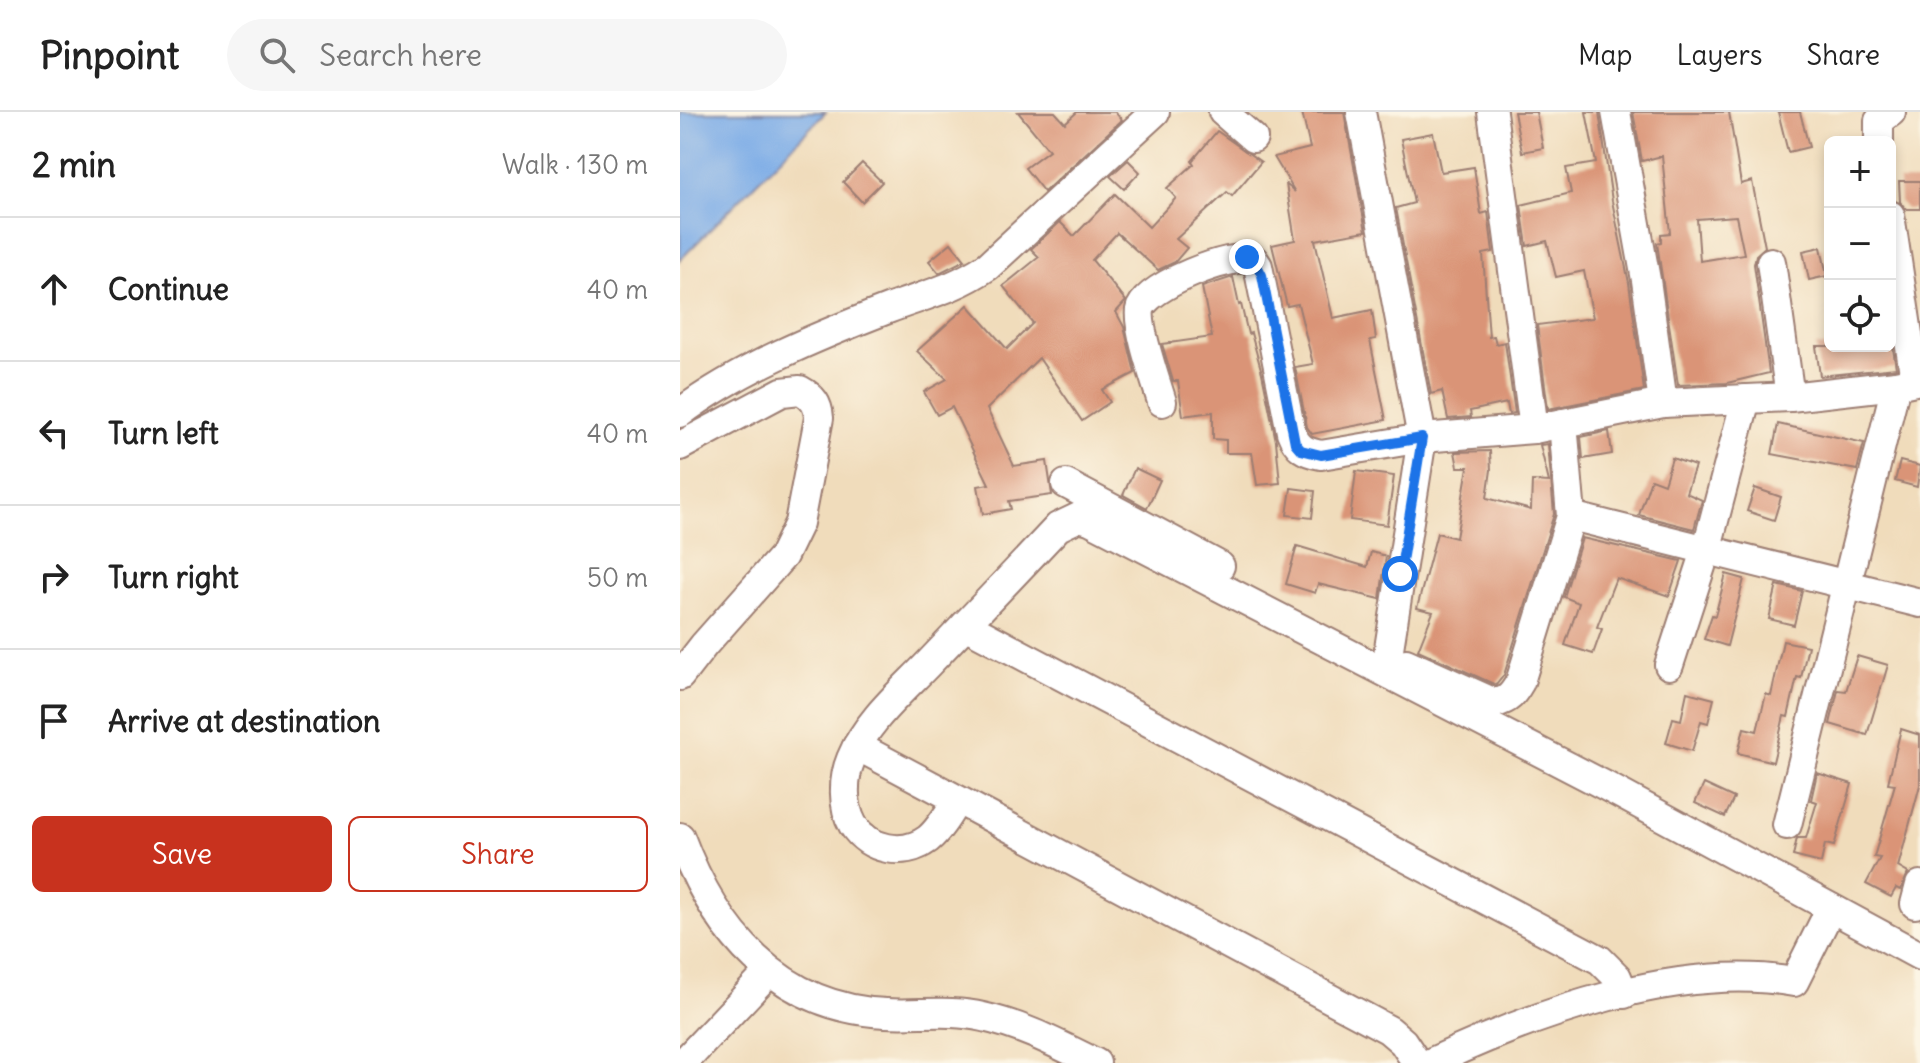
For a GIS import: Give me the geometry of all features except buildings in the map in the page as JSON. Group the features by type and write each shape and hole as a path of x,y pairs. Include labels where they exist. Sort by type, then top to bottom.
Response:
{"street":[{"path":"680,413 718,385 757,366 889,309 962,283 988,266 1155,112"},
{"path":"1223,112 1253,138"},
{"path":"1361,112 1422,438 1388,655"},
{"path":"1492,112 1534,429"},
{"path":"1616,112 1646,280 1663,403"},
{"path":"1879,136 1879,121 1891,112"},
{"path":"1162,402 1142,325 1140,311 1144,300 1154,291 1225,260 1247,257 1254,260 1262,275 1295,443 1301,450 1321,455 1422,438 1534,429 1663,403 1790,397 1911,382"},
{"path":"1771,262 1790,397"},
{"path":"1787,825 1847,585 1911,382 1896,263"},
{"path":"680,446 782,392 800,390 818,407 819,418 799,523 793,539 783,556 680,676"},
{"path":"1669,665 1706,551 1746,399"},
{"path":"1066,484 1388,655 1495,703 1513,695 1520,682 1571,516 1563,423"},
{"path":"1571,516 1920,603"},
{"path":"957,800 927,840 899,851 884,848 854,827 848,813 846,780 849,763 857,746 884,711 1058,527 1073,518 1084,518 1604,785 1920,956"},
{"path":"965,625 1600,960 1617,977 1624,994"},
{"path":"857,746 1389,1030 1403,1042 1417,1063"},
{"path":"680,837 712,908 736,940 769,972 812,995 847,1008 886,1013 937,1011 981,1016 1033,1031 1096,1063"},
{"path":"1430,1063 1533,1019 1624,994 1734,977 1794,982 1831,908"},
{"path":"683,1063 769,972"}],"water":[{"path":"680,112 826,112 680,260"}],"route":[{"path":"1247,257 1254,260 1262,275 1291,432 1301,450 1321,455 1422,438 1400,574"}]}
